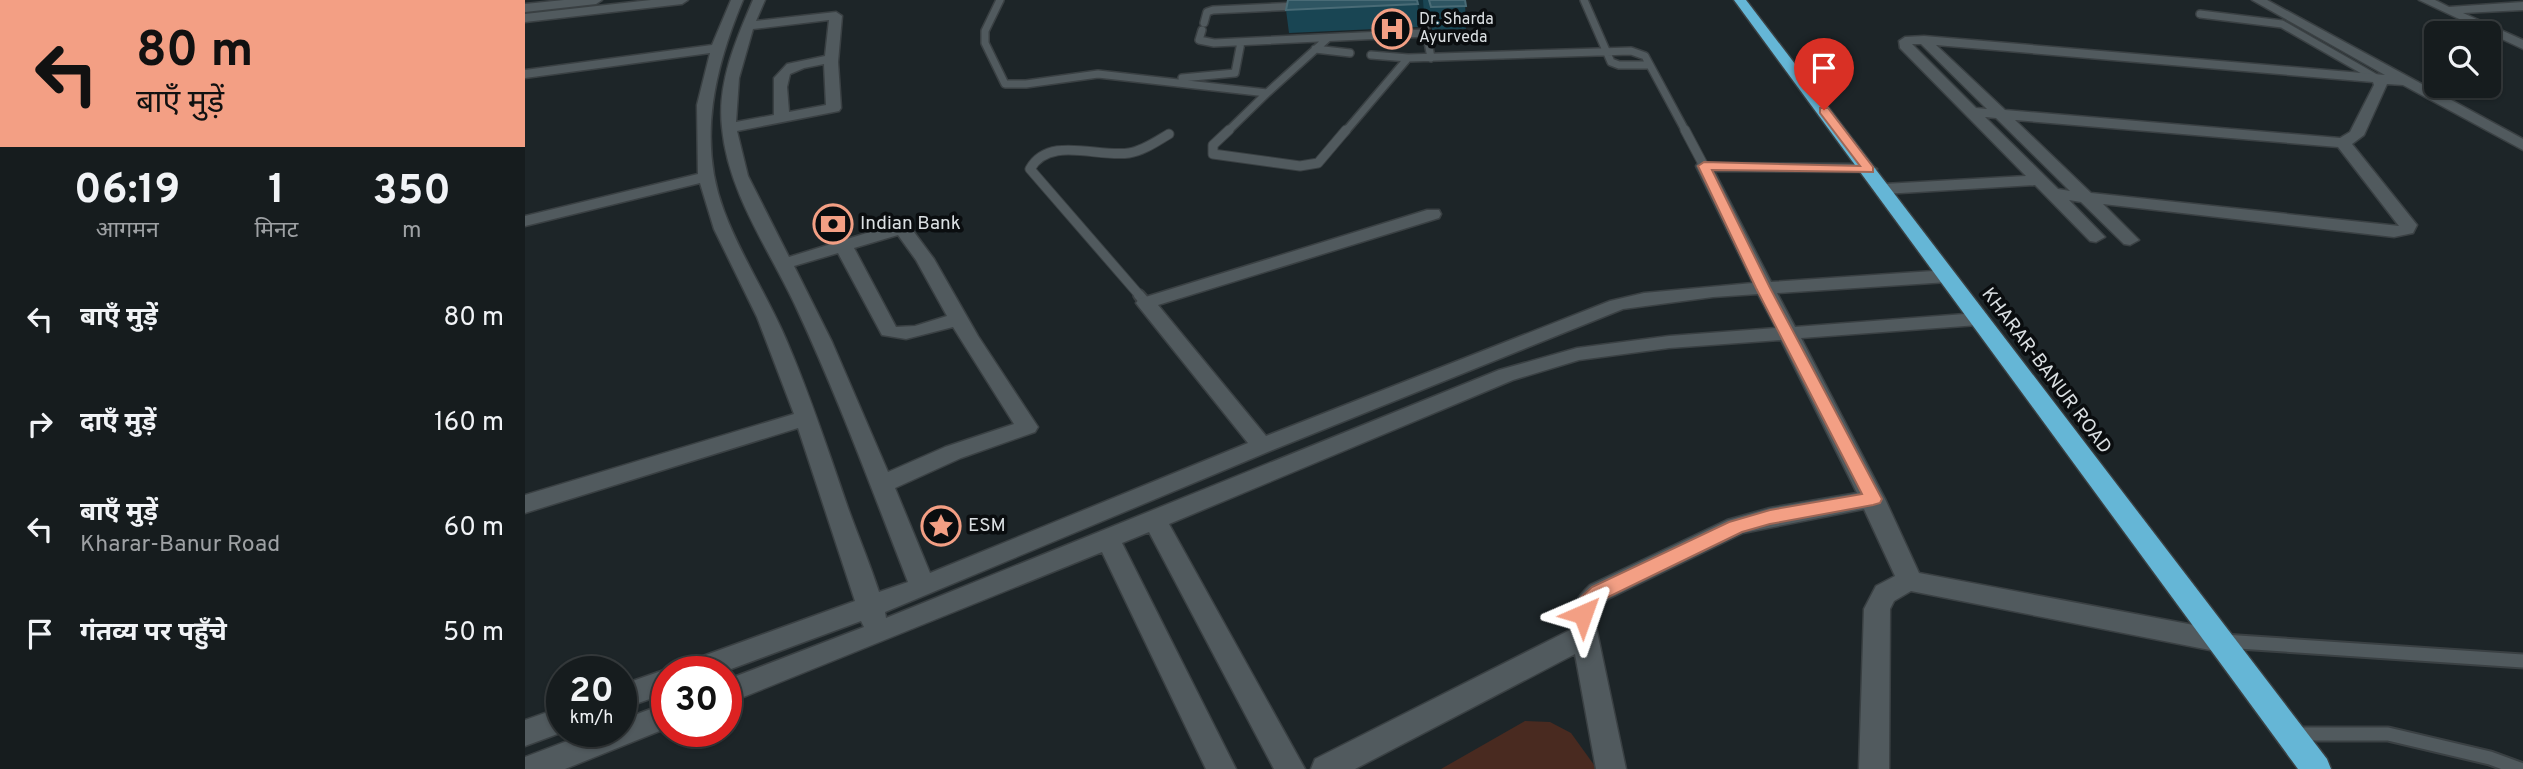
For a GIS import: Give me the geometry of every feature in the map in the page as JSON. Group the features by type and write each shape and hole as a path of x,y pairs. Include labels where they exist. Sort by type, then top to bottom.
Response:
{"highway":[{"name":"KHARAR-BANUR ROAD","path":"1740,0 2316,769"}],"street":[{"path":"525,8 596,0"},
{"path":"525,18 682,0"},
{"path":"737,0 716,48 707,82 704,107 706,177 718,215 767,317 806,418 870,606 876,633"},
{"path":"759,0 732,77 729,128 739,170 752,206 805,305 923,586"},
{"path":"2258,0 2523,145"},
{"path":"2273,0 2523,135"},
{"path":"2425,0 2523,45"},
{"path":"2448,10 2523,6"},
{"path":"729,128 834,108 831,59 836,16 748,26"},
{"path":"2096,237 1904,43 1908,40 1924,40 2406,81"},
{"path":"1924,40 2130,240"},
{"path":"525,74 716,48"},
{"path":"782,118 778,87 783,71 789,66 831,59"},
{"path":"1973,112 2343,143 2355,135 2381,85 2378,79"},
{"path":"2056,194 2381,230 2407,229 2408,225 2343,143"},
{"path":"1869,169 1704,166 1785,332 1873,499 1910,581"},
{"path":"525,221 706,177"},
{"path":"1884,189 2042,180"},
{"path":"1262,446 1146,303 1433,214"},
{"path":"783,264 902,228 925,259 1027,427 961,448 881,485"},
{"path":"843,245 889,331 910,333 959,319"},
{"path":"734,656 923,586 1262,446 1617,305 1681,294 1948,276"},
{"path":"742,686 1155,520 1506,374 1577,354 1785,332 1978,320"},
{"path":"525,504 806,418"},
{"path":"1611,769 1584,636 1583,614 1588,602 1599,592 1736,527 1770,517 1873,499"},
{"path":"1155,520 1290,769"},
{"path":"1108,539 1221,769"},
{"path":"1874,769 1877,609 1880,597 1889,588 1910,581 2220,641"},
{"path":"1326,769 1584,636"},
{"path":"530,769 651,721"},
{"path":"525,733 546,725"}],"lane":[{"path":"1000,0 985,31 985,43 1005,84 1027,84 1088,75 1267,93"},
{"path":"1219,0 1219,9"},
{"path":"1584,0 1606,52 1614,64 1649,65"},
{"path":"1314,5 1261,4 1207,12 1199,40 1241,42 1426,33"},
{"path":"2200,14 2282,23 2378,79"},
{"path":"1424,20 1431,58"},
{"path":"1328,38 1213,145 1213,153 1300,166 1318,163 1408,58"},
{"path":"1154,80 1233,74 1236,71 1241,42"},
{"path":"1315,50 1350,53"},
{"path":"1371,55 1431,58 1642,53 1704,166"},
{"path":"1146,303 1030,169 1034,161 1048,153 1132,153 1169,134"},
{"path":"2220,641 2523,661"},
{"path":"2289,734 2388,734 2490,758 2519,769"}],"shaded area":[{"path":"1525,721 1550,722 1571,733 1597,769 1441,769"}],"building":[{"path":"1288,0 1417,0 1418,4 1286,10"},
{"path":"1429,0 1465,0 1466,6 1431,7"}],"place":[{"name":"Dr. Sharda Ayurveda","path":"1392,29"},
{"name":"Indian Bank","path":"833,224"},
{"name":"ESM","path":"941,526"}],"route":[{"path":"1583,614 1588,602 1599,592 1736,527 1770,517 1873,499 1763,288 1704,166 1869,169 1824,110"}]}
